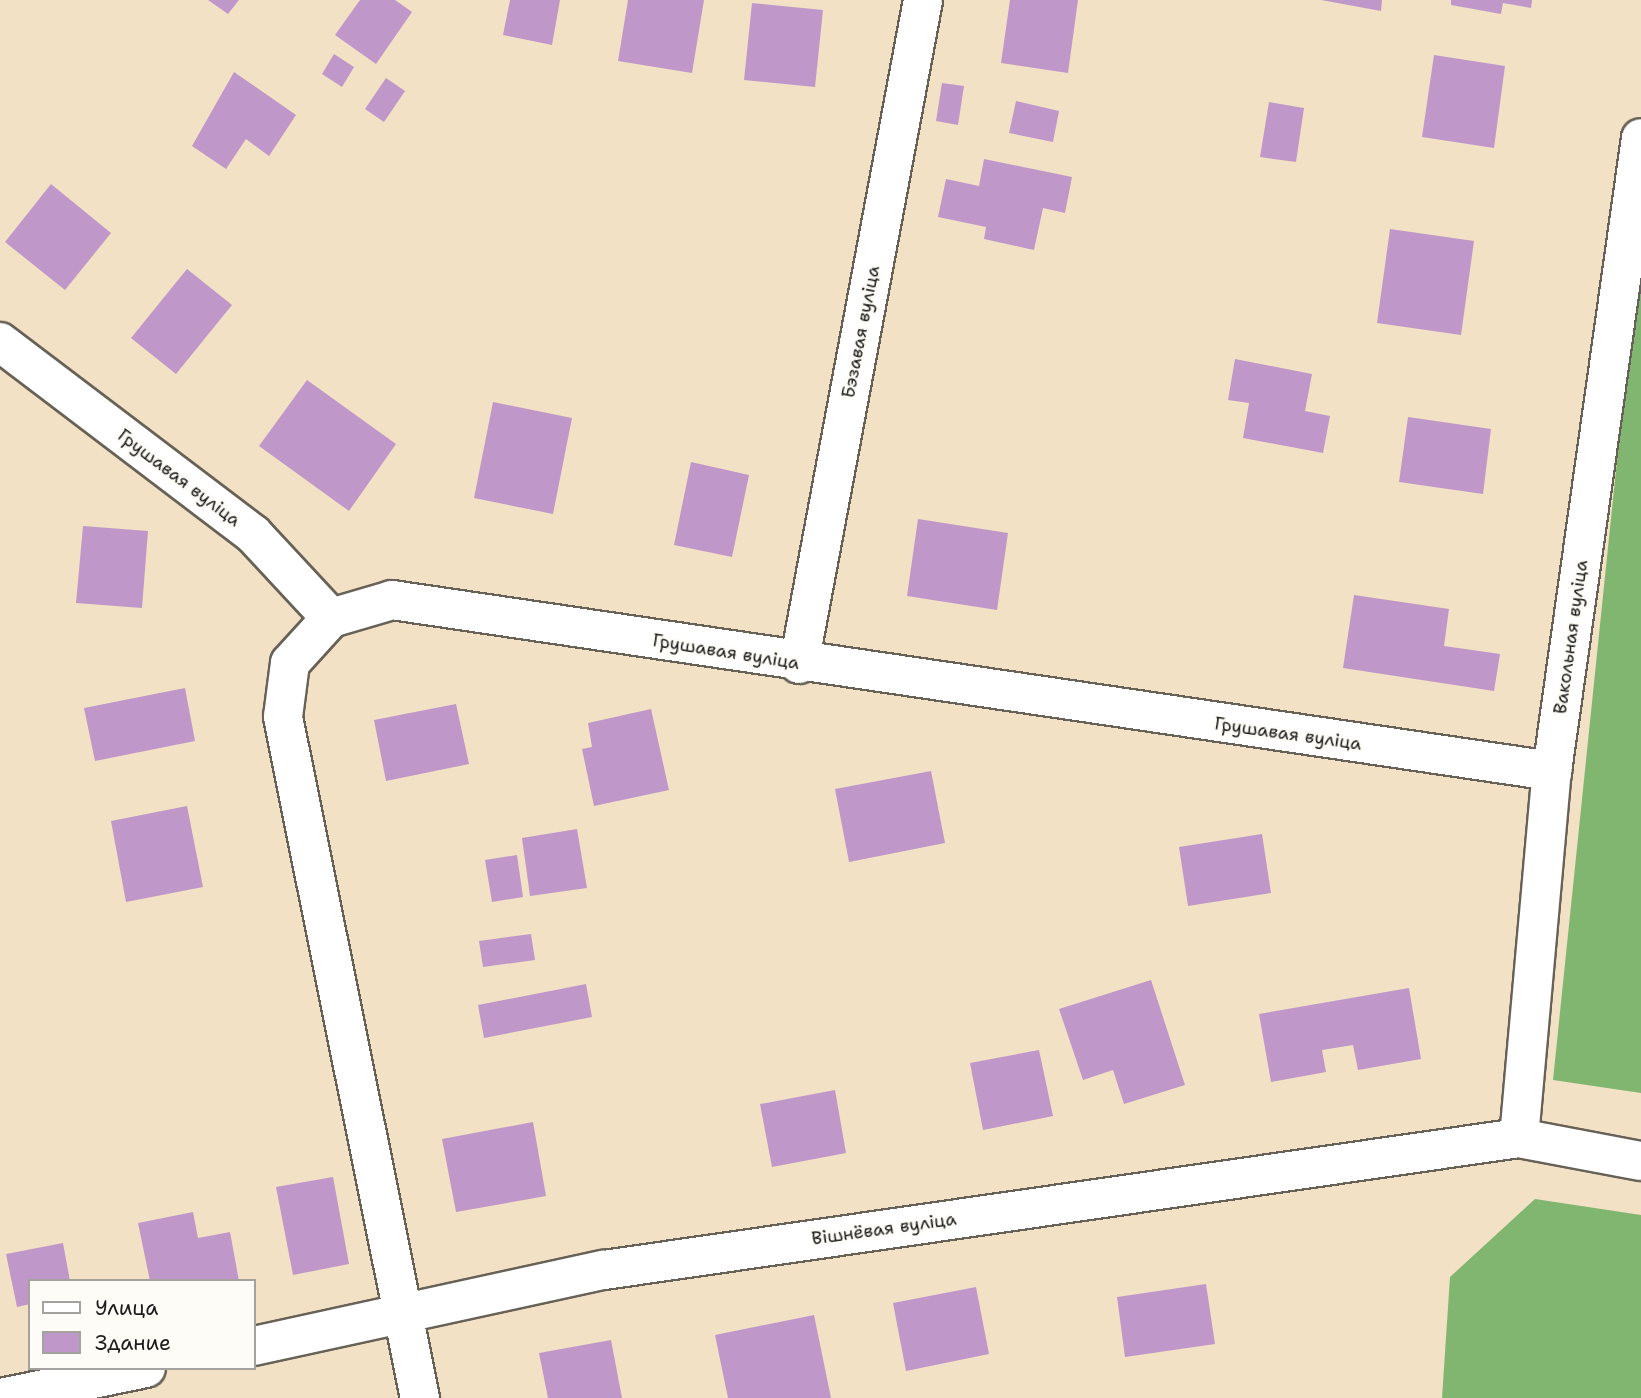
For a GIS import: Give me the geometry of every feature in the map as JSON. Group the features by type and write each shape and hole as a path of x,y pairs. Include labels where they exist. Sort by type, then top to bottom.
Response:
{"street":[{"name":"Бэзавая вуліца","path":"799,664 923,0"},
{"name":"Вакольная вуліца","path":"1519,1138 1552,771 1641,138"},
{"name":"Грушавая вуліца","path":"0,342 253,534 331,618 392,600 799,664 1552,771"},
{"path":"331,618 290,663 284,717 401,1316 420,1398"},
{"name":"Вішнёвая вуліца","path":"256,1346 604,1270 1519,1138 1641,1161"},
{"path":"1,1398 136,1370"}],"green space":[{"path":"1641,228 1641,1093 1553,1080"},
{"path":"1535,1199 1641,1215 1641,1398 1442,1398 1450,1277"}],"building":[{"path":"208,0 239,0 228,14"},
{"path":"360,0 395,0 412,12 376,64 335,35"},
{"path":"510,0 560,0 552,45 503,35"},
{"path":"628,0 704,0 692,73 618,61"},
{"path":"1010,0 1078,0 1068,73 1001,63"},
{"path":"1321,0 1382,0 1381,11"},
{"path":"1451,0 1532,0 1531,8 1503,3 1501,14 1451,5"},
{"path":"752,3 823,10 815,87 744,80"},
{"path":"334,54 354,67 342,87 322,74"},
{"path":"1434,55 1505,66 1494,148 1422,137"},
{"path":"234,72 296,115 269,156 246,139 226,169 192,146"},
{"path":"386,78 405,91 384,122 365,109"},
{"path":"942,83 964,86 958,125 936,121"},
{"path":"1016,101 1059,111 1053,142 1009,133"},
{"path":"1269,102 1304,108 1296,162 1260,157"},
{"path":"984,159 1072,177 1065,213 1043,208 1034,250 984,239 986,227 938,217 946,179 979,186"},
{"path":"51,184 111,233 65,290 5,242"},
{"path":"1390,229 1474,241 1461,335 1377,323"},
{"path":"187,269 232,305 176,374 131,338"},
{"path":"1235,359 1312,374 1305,411 1330,416 1323,453 1243,438 1249,403 1228,400"},
{"path":"307,380 396,444 349,511 259,446"},
{"path":"493,402 572,418 553,514 474,498"},
{"path":"1408,417 1491,429 1483,494 1399,482"},
{"path":"691,462 749,475 732,557 674,545"},
{"path":"918,519 1008,533 997,610 907,596"},
{"path":"83,526 148,531 142,608 76,603"},
{"path":"1354,595 1449,609 1444,646 1500,654 1494,691 1343,668"},
{"path":"185,688 195,741 95,761 84,708"},
{"path":"456,704 469,764 386,781 374,720"},
{"path":"651,709 669,790 594,806 582,749 592,747 588,723"},
{"path":"931,771 945,843 849,862 835,789"},
{"path":"187,806 203,887 126,902 111,821"},
{"path":"577,829 587,888 530,896 522,838"},
{"path":"1262,834 1271,893 1188,906 1179,847"},
{"path":"517,855 523,897 492,902 485,860"},
{"path":"531,934 535,960 483,967 479,941"},
{"path":"1151,980 1185,1085 1124,1104 1113,1070 1083,1080 1059,1009"},
{"path":"586,984 592,1017 484,1038 478,1005"},
{"path":"1409,988 1421,1059 1358,1070 1353,1045 1322,1050 1326,1072 1271,1082 1259,1014"},
{"path":"1039,1050 1053,1116 983,1130 970,1063"},
{"path":"835,1090 846,1153 772,1167 760,1104"},
{"path":"533,1122 546,1196 456,1212 442,1139"},
{"path":"333,1177 349,1264 293,1275 276,1187"},
{"path":"193,1212 198,1238 230,1232 239,1279 150,1279 138,1223"},
{"path":"63,1243 70,1279 28,1279 28,1304 17,1307 6,1254"},
{"path":"1206,1284 1215,1344 1125,1357 1117,1297"},
{"path":"976,1287 989,1354 906,1371 893,1303"},
{"path":"814,1315 831,1398 728,1398 715,1335"},
{"path":"611,1340 622,1398 548,1398 539,1353"}]}
